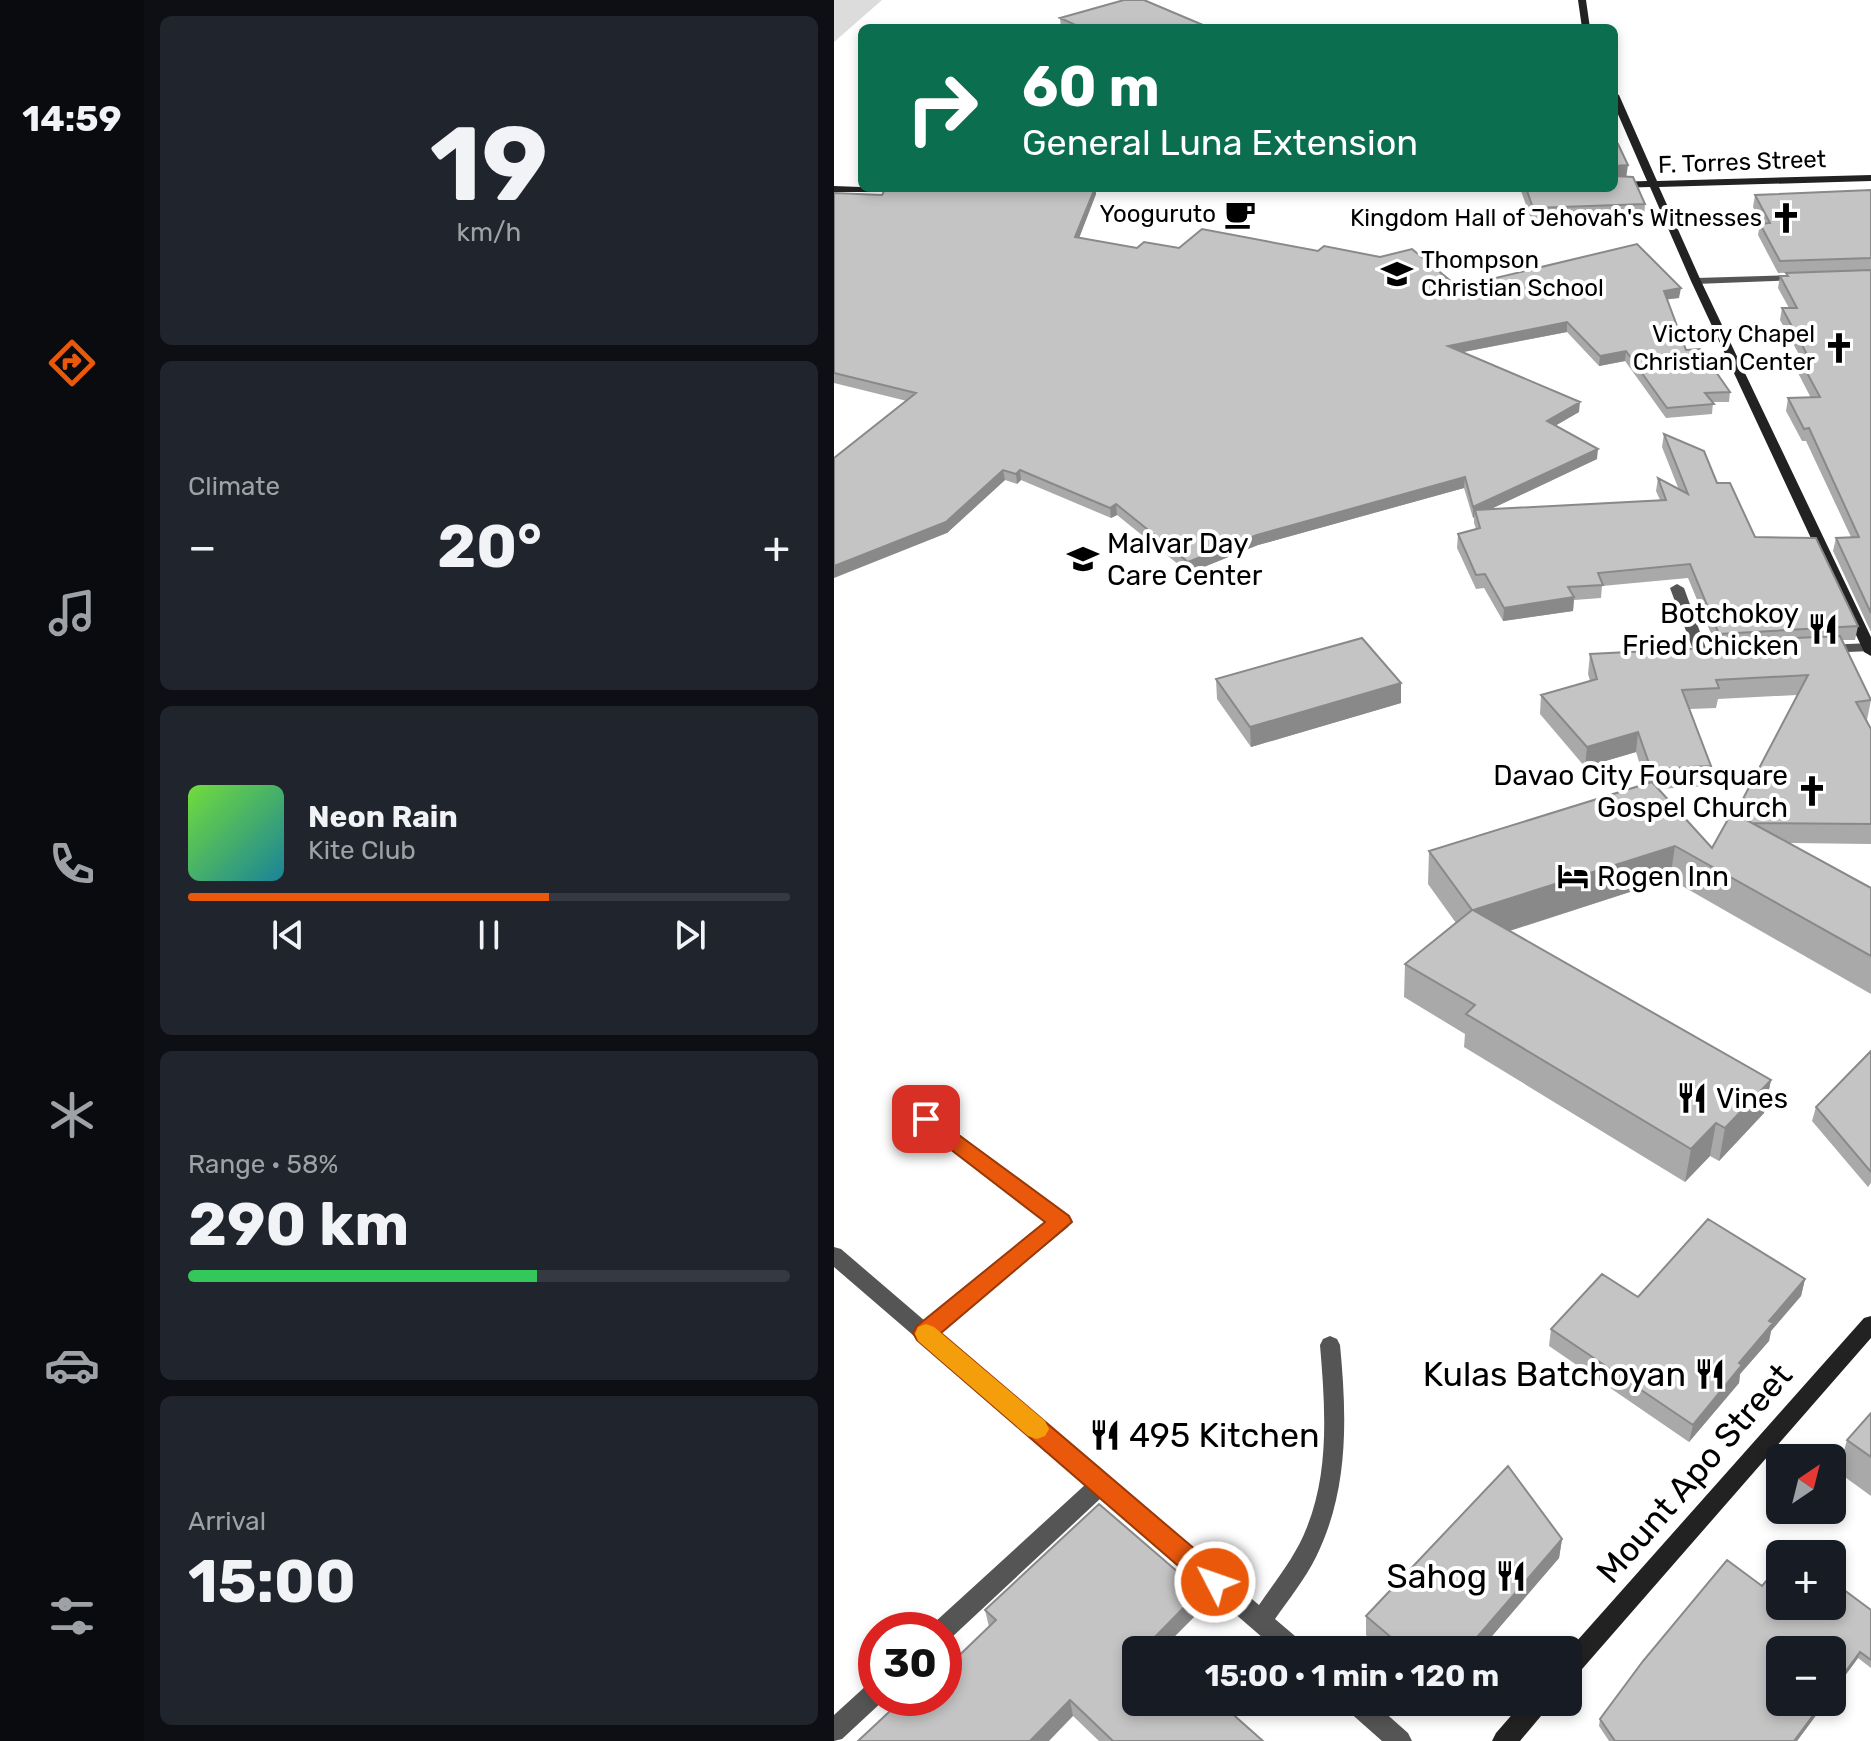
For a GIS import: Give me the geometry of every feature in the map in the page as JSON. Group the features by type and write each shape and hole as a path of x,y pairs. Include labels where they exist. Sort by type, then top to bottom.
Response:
{"street":[{"path":"1582,0 1585,24"},
{"path":"1618,104 1696,281 1870,649 1808,650"},
{"name":"F. Torres Street","path":"1618,185 1871,178"},
{"path":"834,189 858,189"},
{"path":"1696,281 1807,277"},
{"path":"1677,588 1702,655 1732,654"},
{"path":"904,1102 1061,1222 925,1333"},
{"path":"834,1255 1278,1636"},
{"name":"Mount Apo Street","path":"1582,1652 1871,1324"},
{"path":"1261,1621 1309,1549 1322,1512 1335,1424 1330,1345"},
{"path":"962,1612 1101,1484"},
{"path":"834,1731 858,1709"},
{"path":"1371,1716 1400,1741"},
{"path":"1504,1741 1526,1716"}],"shaded area":[{"path":"834,0 882,0 834,42"}],"building":[{"path":"1124,0 1144,0 1201,24 1073,24 1060,18"},
{"path":"1618,144 1628,165 1618,166"},
{"path":"1618,176 1633,177 1645,204 1533,208 1527,192 1618,192"},
{"path":"1871,190 1871,258 1780,261 1760,224 1770,223 1755,195"},
{"path":"884,192 1093,192 1075,237 1137,248 1144,242 1179,248 1202,229 1318,251 1324,246 1380,257 1412,249 1458,287 1637,244 1681,288 1664,291 1686,350 1700,349 1730,392 1705,393 1714,404 1667,408 1626,351 1600,356 1567,322 1448,346 1580,402 1547,421 1598,449 1473,507 1465,477 1257,535 1188,562 1116,504 1110,508 1020,470 1016,474 1003,470 946,522 834,566 834,458 916,393 834,373 834,193 882,195"},
{"path":"1871,270 1871,613 1836,538 1859,537 1809,428 1804,429 1788,398 1820,397 1799,358 1809,358 1782,308 1797,308 1780,276 1788,276 1786,273"},
{"path":"1664,434 1704,451 1717,483 1730,483 1755,537 1816,538 1858,626 1719,634 1690,564 1598,573 1603,585 1568,587 1574,597 1504,608 1485,574 1476,575 1458,534 1480,528 1475,510 1666,500 1658,478 1688,494"},
{"path":"1840,636 1871,700 1856,702 1871,729 1871,824 1752,823 1735,814 1808,675 1716,680 1719,688 1682,690 1711,766 1651,769 1638,732 1587,747 1541,695 1597,679 1590,654 1728,647 1725,641"},
{"path":"1362,638 1401,683 1250,727 1216,679"},
{"path":"1652,782 1712,848 1732,812 1871,888 1871,956 1675,846 1473,910 1771,1080 1725,1128 1716,1123 1691,1149 1466,1014 1475,1005 1405,964 1472,910 1429,851"},
{"path":"1871,1051 1871,1172 1816,1107"},
{"path":"1708,1219 1805,1279 1769,1321 1773,1323 1693,1425 1551,1329 1602,1274 1638,1297"},
{"path":"1871,1413 1871,1457 1847,1440"},
{"path":"1508,1466 1562,1539 1478,1636 1390,1636 1366,1616"},
{"path":"1099,1504 1200,1591 1156,1636 1122,1636 1122,1716 1235,1716 1263,1741 1113,1741 1070,1700 1030,1741 858,1741 885,1716 962,1716 962,1653 996,1620 985,1610"},
{"path":"1727,1560 1762,1586 1766,1581 1766,1620 1846,1620 1846,1591 1871,1610 1871,1660 1860,1652 1846,1671 1846,1636 1766,1636 1766,1716 1813,1716 1794,1741 1615,1741 1600,1719 1643,1661"}],"slow traffic":[{"path":"926,1334 1037,1429"}],"place":[{"name":"Yooguruto","path":"1240,214"},
{"name":"Kingdom Hall of Jehovah's Witnesses","path":"1786,218"},
{"name":"Thompson Christian School","path":"1397,274"},
{"name":"Victory Chapel Christian Center","path":"1839,348"},
{"name":"Malvar Day Care Center","path":"1083,559"},
{"name":"Botchokoy Fried Chicken","path":"1823,629"},
{"name":"Davao City Foursquare Gospel Church","path":"1812,791"},
{"name":"Rogen Inn","path":"1573,876"},
{"name":"Vines","path":"1692,1098"},
{"name":"Kulas Batchoyan","path":"1710,1374"},
{"name":"495 Kitchen","path":"1105,1435"},
{"name":"Sahog","path":"1511,1576"}],"route":[{"path":"926,1119 1061,1222 925,1333 1215,1582"}]}
